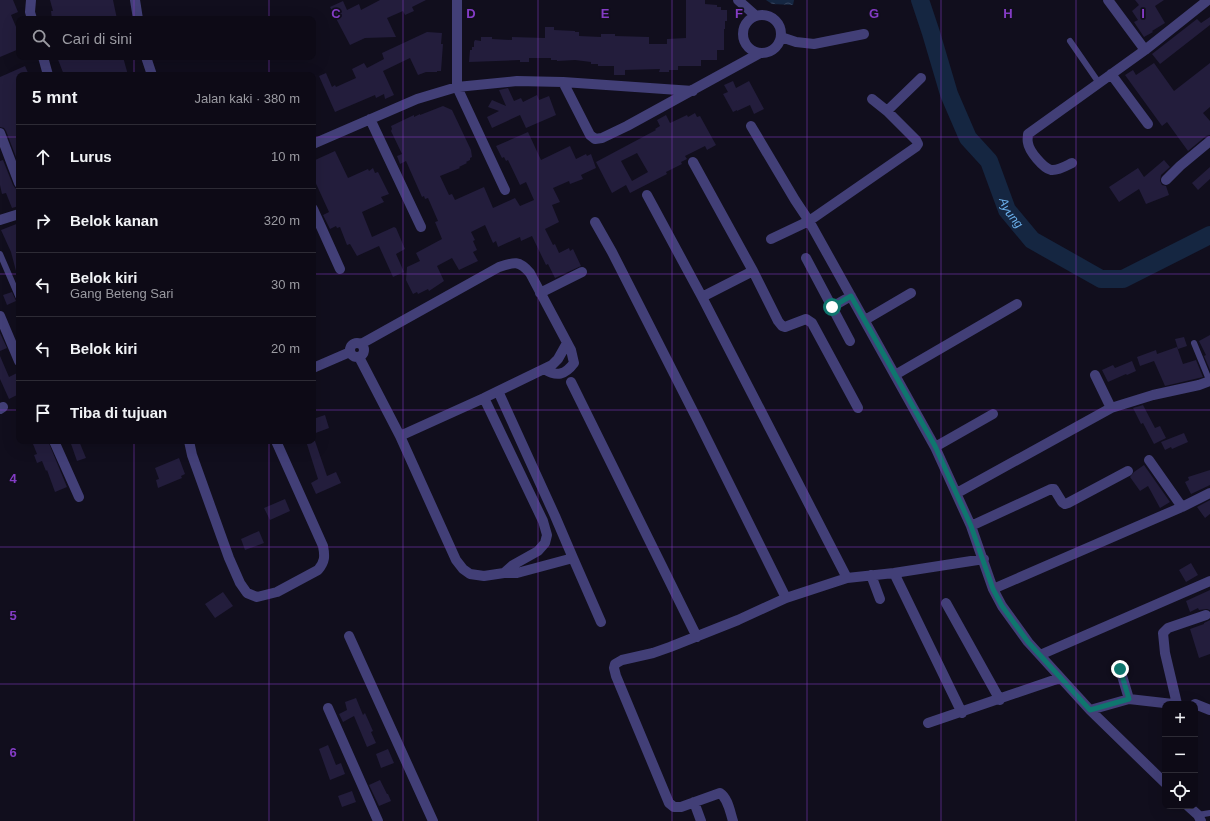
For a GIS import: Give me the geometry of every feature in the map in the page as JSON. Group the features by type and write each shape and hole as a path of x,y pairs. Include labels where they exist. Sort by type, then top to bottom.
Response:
{"street":[{"path":"31,0 31,16"},
{"path":"135,0 138,16"},
{"path":"457,0 457,87 505,190"},
{"path":"738,0 756,16"},
{"path":"1108,0 1145,50"},
{"path":"1072,163 1058,169 1050,170 1043,166 1031,150 1028,143 1028,134 1145,50 1201,2"},
{"path":"767,15 780,26 781,37 779,44 767,53 760,53 749,49 743,39 742,33 746,22 756,16 767,15"},
{"path":"781,37 796,42 814,44 864,34"},
{"path":"563,82 590,135 595,139 602,138 693,91 760,53"},
{"path":"44,60 47,72"},
{"path":"147,60 151,72"},
{"path":"1111,74 1148,124"},
{"path":"887,111 921,78"},
{"path":"316,143 417,99 457,87 517,81 563,82 693,91"},
{"path":"771,239 809,221 916,147 918,144 916,140 887,111 872,99"},
{"path":"370,119 421,227"},
{"path":"751,126 809,221 935,446 971,526 984,559 993,589 1002,606 1016,627 1060,678 1090,710 1162,780"},
{"path":"0,133 16,175"},
{"path":"1166,180 1210,141"},
{"path":"693,162 753,271 778,321 782,326 788,327 806,319 812,323 858,408"},
{"path":"647,195 702,297 847,578"},
{"path":"0,220 16,215"},
{"path":"316,217 340,269"},
{"path":"595,222 612,252 698,421 786,598"},
{"path":"806,258 850,341"},
{"path":"544,369 556,374 566,371 574,362 573,356 540,293 524,266 519,263 499,266 361,344 353,344 350,349 355,354 400,436 456,560 463,569 470,574 478,576 517,573 573,558"},
{"path":"702,297 753,271"},
{"path":"540,293 582,272"},
{"path":"865,320 911,293"},
{"path":"832,307 851,296"},
{"path":"895,375 1017,304"},
{"path":"0,316 16,354"},
{"path":"400,436 544,369 558,359 567,343"},
{"path":"316,367 355,354"},
{"path":"1095,375 1111,408"},
{"path":"571,382 697,637"},
{"path":"957,493 1111,408 1153,395 1210,382"},
{"path":"498,391 602,622"},
{"path":"484,398 543,521 547,535 545,543 538,551 513,565 504,573"},
{"path":"935,446 994,414"},
{"path":"55,444 79,497"},
{"path":"190,444 196,466 234,571 247,593 257,597 277,592 318,570 323,565 325,557 323,546 277,444"},
{"path":"1149,460 1182,507"},
{"path":"971,526 1051,489 1054,489 1062,502 1065,504 1068,503 1128,471"},
{"path":"993,589 1182,507 1210,493"},
{"path":"543,521 555,516"},
{"path":"524,558 528,570"},
{"path":"733,821 726,800 720,793 677,807 671,805 667,800 616,676 614,668 615,664 622,660 653,653 697,637 786,598 847,578 894,573 984,559"},
{"path":"894,573 962,713"},
{"path":"871,575 880,599"},
{"path":"1040,655 1210,581"},
{"path":"946,603 1000,700"},
{"path":"1176,701 1163,641 1163,633 1168,628 1206,615"},
{"path":"349,636 433,821"},
{"path":"1120,669 1129,699"},
{"path":"928,723 962,713 1060,678"},
{"path":"1090,710 1129,699 1162,703"},
{"path":"1198,705 1210,710"},
{"path":"328,708 378,821"},
{"path":"694,802 701,821"},
{"path":"1191,809 1199,818"}],"lane":[{"path":"1070,41 1099,83"},
{"path":"0,254 16,291"},
{"path":"1194,343 1210,382"},
{"path":"1199,818 1210,813"}],"water":[{"path":"766,0 794,0 793,5 772,4"}],"building":[{"path":"0,0 13,0 18,12 11,15 16,27 16,50 0,57"},
{"path":"50,0 113,0 116,16 52,16 51,11 53,11"},
{"path":"380,0 426,0 412,7 414,11 405,15 403,11 387,18 396,37 365,38 350,45 330,7 343,1 347,10 359,4 361,10"},
{"path":"686,0 705,0 705,4 717,5 717,7 721,7 721,10 727,10 727,21 725,21 724,29 724,50 717,50 717,60 701,60 701,66 678,66 678,70 669,70 669,72 659,72 660,69 625,70 625,75 614,75 614,66 598,66 598,64 591,64 591,62 575,60 557,61 551,60 551,58 529,58 529,62 520,62 520,60 469,62 470,50 474,47 475,40 481,41 481,37 512,40 512,37 545,38 545,27 554,27 554,30 579,32 579,36 601,37 601,34 615,34 615,36 649,37 649,44 667,44 667,39 686,38"},
{"path":"1135,0 1164,0 1155,6 1165,23 1144,37 1134,22 1138,20 1132,11 1139,5"},
{"path":"1210,17 1210,25 1160,64 1152,54 1197,19 1201,23"},
{"path":"427,32 442,33 441,44 443,44 441,71 426,72 418,75 410,58 383,71 394,95 385,99 384,94 376,98 375,95 335,112 319,76 326,73 332,87 335,85 336,87 356,78 352,69 364,63 367,68 384,59 382,53"},
{"path":"58,60 124,60 127,72 63,72"},
{"path":"1154,63 1174,91 1210,63 1210,107 1203,113 1210,121 1210,135 1206,136 1188,151 1167,122 1162,126 1125,75 1133,70 1136,75"},
{"path":"25,66 28,72 16,72 16,157 6,131 4,128 0,127 0,77"},
{"path":"733,81 736,88 749,81 764,109 754,114 750,105 733,112 723,94 728,92 724,85"},
{"path":"508,88 514,101 521,98 523,102 537,95 539,100 549,96 556,115 526,128 520,115 492,128 487,117 499,111 488,107 492,100 506,106 499,90"},
{"path":"443,106 452,110 471,150 472,157 466,162 467,163 459,167 460,168 440,176 449,195 452,194 455,200 484,187 493,208 515,198 520,206 534,200 526,182 520,185 508,160 506,161 504,157 502,158 496,146 528,132 541,160 570,146 576,159 586,154 587,156 591,154 596,168 581,175 583,179 570,184 569,181 553,188 560,202 552,205 559,222 545,229 559,253 569,248 570,251 573,249 581,266 555,278 548,264 546,265 532,236 521,241 520,237 498,247 496,241 493,243 485,225 471,232 475,240 473,241 477,250 473,252 478,261 459,270 452,258 437,266 444,281 429,291 428,289 418,294 417,292 413,294 406,280 407,267 420,261 416,253 442,239 435,222 438,221 428,198 425,199 424,196 422,197 406,161 400,164 397,156 402,154 391,131 391,126 414,115 414,117"},
{"path":"695,113 697,117 700,116 716,145 707,150 705,146 685,156 687,159 681,162 682,164 666,172 667,174 630,193 626,185 612,193 596,162 656,130 655,129 660,126 657,120 666,115 670,123 687,115 688,117","holes":["637,153 648,172 632,181 621,161"]},
{"path":"335,151 348,178 368,169 369,171 373,168 375,173 378,172 389,194 381,197 384,202 362,212 372,237 394,227 396,228 405,249 396,254 404,272 393,277 379,246 357,256 350,244 347,245 340,227 337,228 336,226 330,229 323,215 329,212 316,184 316,160"},
{"path":"3,160 13,185 16,188 16,207 12,208 6,193 2,194 0,185 0,161"},
{"path":"1164,160 1170,167 1161,175 1160,181 1162,185 1166,186 1169,195 1146,204 1139,189 1119,202 1109,187 1138,168 1144,177"},
{"path":"1210,167 1210,179 1198,190 1192,183"},
{"path":"16,224 16,271 11,252 1,230"},
{"path":"12,292 16,301 7,305 3,295"},
{"path":"0,333 7,348 0,351"},
{"path":"1210,335 1210,370 1204,356 1206,355 1199,341"},
{"path":"1184,337 1187,346 1178,349 1175,339"},
{"path":"1177,347 1183,364 1196,360 1203,377 1165,386 1154,361 1140,366 1137,357 1156,350 1157,354"},
{"path":"0,356 9,377 16,374 16,396 9,399 0,379"},
{"path":"1132,361 1136,371 1108,382 1102,370 1113,365 1115,368"},
{"path":"1143,405 1155,428 1160,426 1166,438 1154,444 1133,408"},
{"path":"325,415 329,428 316,433 316,418"},
{"path":"1184,433 1188,442 1172,449 1171,447 1165,450 1161,442"},
{"path":"33,444 49,444 67,487 55,492 42,461 37,463 34,455 37,454"},
{"path":"71,444 80,444 86,458 77,461"},
{"path":"307,444 316,444 327,476 336,472 341,483 316,494 311,483 318,479"},
{"path":"179,458 185,474 181,476 182,478 158,488 156,480 159,479 155,468"},
{"path":"1144,465 1170,502 1160,508 1148,486 1140,491 1130,477"},
{"path":"1210,470 1210,485 1191,494 1185,482 1189,480 1188,477"},
{"path":"285,499 290,511 270,520 264,508"},
{"path":"1210,500 1210,514 1205,518 1197,507"},
{"path":"259,531 264,543 245,550 241,539"},
{"path":"1191,563 1198,575 1186,582 1179,570"},
{"path":"1210,590 1210,610 1199,610 1198,608 1190,612 1186,601"},
{"path":"223,592 233,606 215,618 205,604"},
{"path":"1210,620 1210,654 1199,658 1190,629"},
{"path":"356,698 363,715 365,713 373,731 371,732 376,743 367,747 354,716 343,722 339,714 347,710 345,702"},
{"path":"328,745 336,765 341,763 345,774 330,780 319,749"},
{"path":"388,749 394,763 381,768 376,754"},
{"path":"380,780 391,801 379,806 369,785"},
{"path":"352,791 356,802 342,807 338,796"}],"waterway":[{"name":"Ayung","path":"920,0 949,94 968,138 989,161 1007,210 1032,240 1101,279 1123,279 1210,235"}],"route":[{"path":"832,307 851,296 935,446 957,493 978,544 993,589 1016,627 1090,710 1129,699 1120,669"}]}
